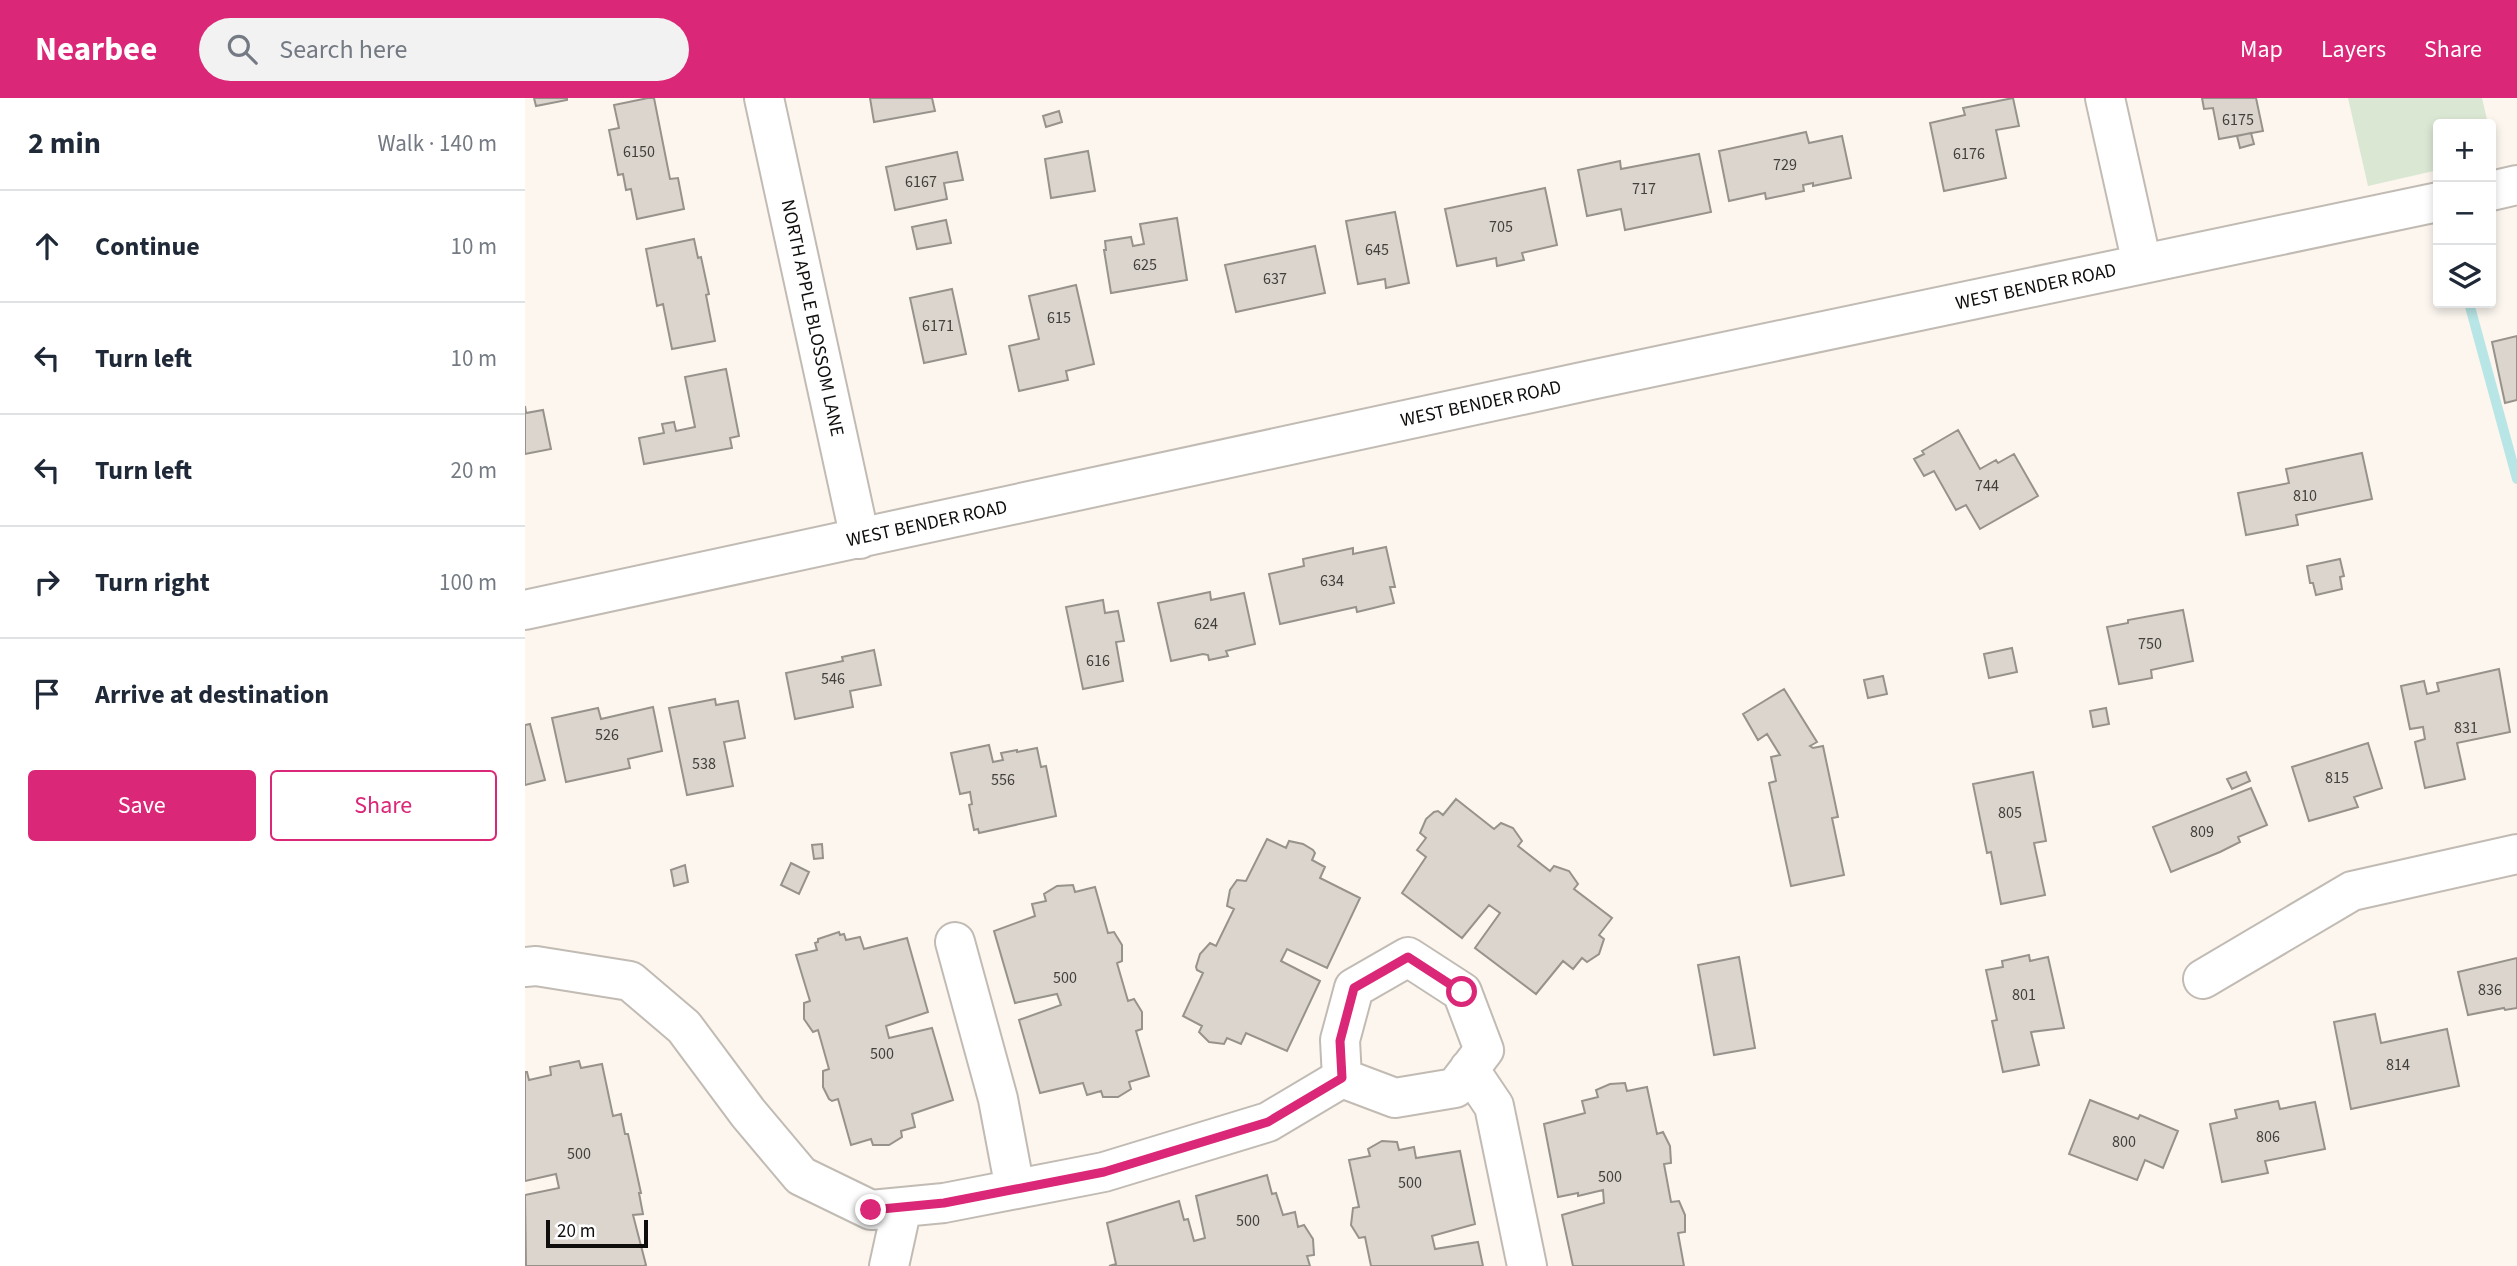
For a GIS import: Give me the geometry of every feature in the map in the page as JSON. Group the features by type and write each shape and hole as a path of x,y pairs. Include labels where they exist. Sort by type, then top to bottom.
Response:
{"street":[{"name":"NORTH APPLE BLOSSOM LANE","path":"765,98 860,538"},
{"path":"2105,98 2142,264"},
{"path":"2496,190 2517,185"},
{"name":"WEST BENDER ROAD","path":"525,610 1564,386 2433,203"},
{"path":"2203,979 2352,891 2517,854"},
{"path":"955,942 998,1099 1015,1189"},
{"path":"1408,957 1462,992 1484,1050 1455,1088 1395,1098 1342,1078 1340,1041 1354,988 1408,957"},
{"path":"525,967 536,966 630,981 684,1027 748,1113 801,1176 871,1210 944,1203 1104,1172 1268,1122 1342,1078"},
{"path":"1469,1069 1493,1106 1527,1266"},
{"path":"889,1266 902,1207"}],"green space":[{"path":"2348,98 2482,98 2487,119 2433,119 2433,171 2368,186"}],"building":[{"path":"534,98 567,98 567,100 536,106"},
{"path":"654,98 670,179 678,178 684,209 637,219 631,189 626,190 623,174 618,175 609,130 619,128 614,105"},
{"path":"870,98 932,98 935,111 874,122"},
{"path":"2013,98 2019,126 1996,130 2006,178 1944,191 1930,123 1965,115 1963,108"},
{"path":"2202,98 2256,98 2263,131 2219,139 2213,108 2204,109"},
{"path":"1059,111 1062,122 1046,127 1043,116"},
{"path":"1806,132 1809,143 1842,136 1851,178 1813,186 1813,183 1803,185 1804,191 1766,199 1765,193 1729,201 1719,151"},
{"path":"2251,133 2254,144 2240,148 2237,136"},
{"path":"1088,151 1095,191 1051,198 1045,159"},
{"path":"957,152 963,180 944,183 947,199 895,210 886,167"},
{"path":"1699,154 1711,212 1625,230 1621,209 1587,216 1578,170 1620,161 1621,169"},
{"path":"1545,188 1557,245 1522,253 1524,260 1497,266 1496,258 1457,266 1445,209"},
{"path":"1395,212 1409,283 1386,288 1385,279 1358,284 1346,221"},
{"path":"1177,218 1187,280 1111,293 1105,241 1131,237 1133,246 1144,244 1140,224"},
{"path":"946,220 951,243 917,249 912,227"},
{"path":"694,239 709,294 706,295 715,341 672,349 663,304 657,306 646,249"},
{"path":"1315,246 1325,293 1236,312 1225,265"},
{"path":"1076,285 1094,364 1066,371 1068,380 1019,391 1009,346 1039,339 1029,296"},
{"path":"952,289 966,354 924,363 910,298"},
{"path":"2517,336 2517,400 2505,403 2492,342"},
{"path":"726,369 739,436 730,438 732,448 644,464 639,438 664,433 662,424 674,422 676,431 695,427 685,377"},
{"path":"525,406 526,413 543,410 551,449 525,454"},
{"path":"1958,430 1980,469 2014,454 2038,496 1980,529 1966,505 1956,510 1934,471 1924,476 1914,459 1924,454 1922,451"},
{"path":"2362,453 2372,499 2296,515 2298,525 2246,535 2238,493 2289,483 2286,469"},
{"path":"1386,547 1395,587 1390,587 1394,603 1357,612 1356,607 1280,624 1269,574 1304,566 1303,559 1353,548 1353,554"},
{"path":"2340,559 2344,576 2340,577 2342,589 2316,595 2313,583 2310,583 2307,566"},
{"path":"1210,592 1211,600 1244,593 1255,644 1226,651 1228,656 1209,660 1208,655 1203,654 1171,661 1158,603"},
{"path":"1103,600 1105,613 1118,611 1124,641 1116,642 1123,681 1083,689 1066,607"},
{"path":"2183,610 2193,661 2151,670 2152,678 2119,684 2107,627 2128,623 2128,620"},
{"path":"2012,648 2017,672 1989,678 1984,654"},
{"path":"874,650 881,685 850,691 853,707 795,719 786,673 843,661 842,657"},
{"path":"2499,669 2510,732 2457,743 2465,779 2425,788 2415,742 2425,739 2423,727 2410,729 2401,686 2424,681 2427,694 2439,691 2437,683"},
{"path":"1883,676 1887,694 1868,698 1864,680"},
{"path":"1784,689 1817,742 1810,746 1823,746 1838,817 1832,818 1844,875 1791,886 1769,783 1776,781 1771,757 1780,755 1767,734 1758,740 1743,714"},
{"path":"715,699 716,705 738,701 745,738 724,742 733,786 687,795 669,708"},
{"path":"653,707 662,751 628,759 630,768 566,782 552,718 598,708 601,719"},
{"path":"2106,708 2109,724 2093,727 2090,711"},
{"path":"530,724 545,780 525,785 525,725"},
{"path":"2368,743 2382,788 2354,797 2358,807 2309,821 2292,767"},
{"path":"989,745 993,762 1003,760 1001,753 1037,748 1041,767 1046,766 1056,816 979,833 978,829 974,830 969,805 972,804 970,792 960,794 951,753"},
{"path":"2033,772 2046,841 2034,843 2045,895 2001,904 1973,784"},
{"path":"2246,772 2250,781 2232,789 2227,779"},
{"path":"2251,788 2267,825 2238,837 2240,842 2220,852 2171,872 2153,827"},
{"path":"1456,799 1494,829 1501,823 1513,828 1522,841 1518,846 1550,871 1554,866 1569,871 1578,884 1574,889 1612,918 1599,935 1604,939 1599,954 1587,962 1582,958 1573,969 1563,961 1536,994 1475,948 1500,913 1489,905 1462,938 1402,893 1426,857 1417,850 1426,838 1420,833 1426,819 1438,811 1443,815"},
{"path":"1267,839 1286,848 1289,841 1303,844 1313,850 1315,853 1312,860 1325,867 1320,878 1360,898 1327,968 1287,949 1281,961 1320,981 1287,1051 1246,1033 1241,1044 1227,1038 1224,1044 1209,1042 1199,1032 1202,1026 1183,1016 1203,973 1196,967 1200,954 1210,943 1216,946 1234,909 1227,906 1230,890 1237,880 1246,881"},
{"path":"822,844 823,858 814,859 812,845"},
{"path":"791,863 809,872 799,894 781,885"},
{"path":"685,865 688,882 674,886 671,870"},
{"path":"1073,885 1075,892 1095,887 1108,933 1114,932 1122,945 1122,961 1117,963 1128,1001 1134,999 1142,1012 1142,1029 1136,1031 1149,1076 1129,1082 1131,1089 1118,1097 1103,1097 1101,1091 1087,1095 1083,1083 1040,1093 1019,1020 1061,1005 1057,994 1015,1003 994,931 1035,916 1032,904 1046,901 1044,894 1057,886"},
{"path":"839,932 840,935 844,934 846,940 860,937 864,949 907,938 928,1012 886,1026 889,1038 932,1028 953,1100 912,1114 915,1127 901,1131 902,1137 889,1145 873,1145 871,1139 851,1145 838,1099 829,1099 823,1087 823,1071 829,1069 818,1030 813,1032 804,1019 804,1003 810,1001 796,955 817,950 815,943 818,939"},
{"path":"2029,955 2030,961 2048,957 2064,1028 2031,1032 2039,1065 2003,1072 1992,1021 1997,1020 1986,970 2003,967 2002,961"},
{"path":"1739,957 1755,1048 1714,1055 1698,965"},
{"path":"2517,958 2517,1008 2468,1015 2458,972"},
{"path":"2375,1014 2381,1043 2447,1029 2459,1086 2351,1109 2334,1022"},
{"path":"579,1061 581,1068 602,1064 613,1116 621,1114 625,1134 628,1134 641,1193 643,1214 633,1215 646,1265 644,1266 526,1266 525,1195 559,1188 556,1174 525,1181 525,1072 529,1080 551,1075 550,1067"},
{"path":"1625,1083 1627,1091 1647,1087 1657,1134 1663,1132 1670,1146 1671,1163 1664,1164 1671,1202 1679,1201 1685,1215 1685,1232 1678,1233 1684,1266 1573,1266 1562,1215 1604,1203 1603,1190 1558,1197 1544,1124 1585,1113 1582,1101 1598,1097 1596,1090 1610,1084"},
{"path":"2090,1100 2138,1119 2140,1115 2178,1131 2163,1168 2145,1160 2137,1180 2069,1154"},
{"path":"2278,1101 2280,1109 2315,1102 2325,1149 2265,1161 2268,1173 2222,1182 2210,1124 2237,1118 2235,1110"},
{"path":"1382,1141 1397,1142 1399,1150 1414,1147 1416,1158 1460,1151 1475,1224 1432,1236 1435,1249 1478,1242 1483,1266 1371,1266 1365,1237 1359,1238 1351,1225 1353,1208 1359,1207 1349,1160 1370,1156 1368,1149"},
{"path":"1267,1175 1272,1194 1276,1193 1283,1215 1295,1212 1298,1227 1304,1225 1313,1239 1314,1255 1307,1256 1310,1266 1109,1266 1116,1264 1107,1223 1179,1201 1184,1220 1188,1219 1194,1241 1205,1238 1196,1196"}],"waterway":[{"path":"2470,308 2517,479"}],"route":[{"path":"871,1210 944,1203 1104,1172 1268,1122 1342,1078 1340,1041 1354,988 1408,957 1462,992"}]}
